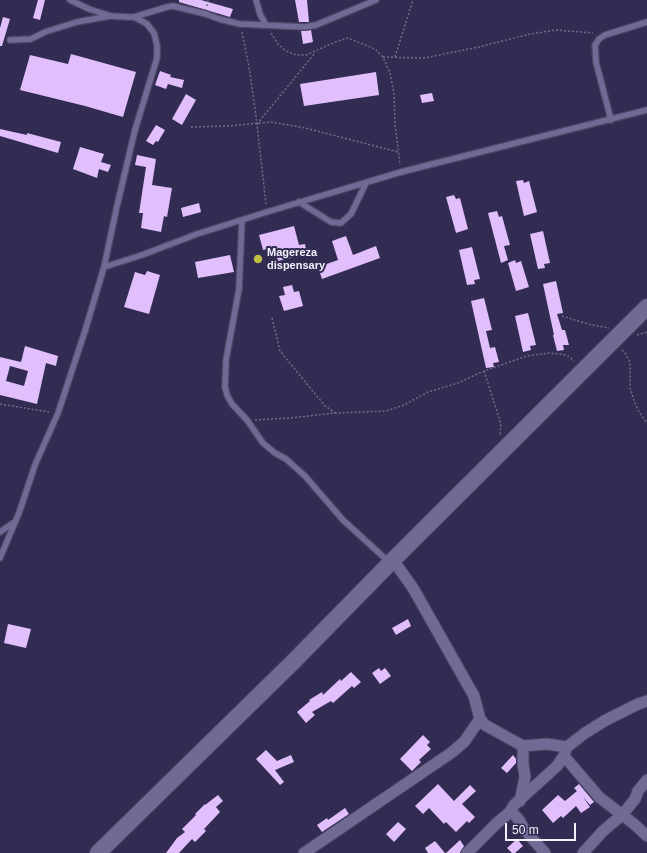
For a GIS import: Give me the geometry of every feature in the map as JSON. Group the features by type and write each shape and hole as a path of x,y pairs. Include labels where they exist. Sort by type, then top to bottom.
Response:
{"street":[{"path":"98,853 294,661 392,561 647,307"},
{"path":"392,561 413,588 474,696 480,719 485,725 523,746 548,744 566,751 599,797 647,836"},
{"path":"467,853 556,766 566,751 585,733 606,720 647,701"},
{"path":"304,853 451,753 464,742 480,719"},
{"path":"520,801 524,777 523,746"},
{"path":"583,853 603,831 622,815 635,799 638,791 647,780"},
{"path":"510,812 513,813 519,820 528,834 545,853"}],"lane":[{"path":"70,0 89,9 111,16"},
{"path":"256,0 260,14 266,25"},
{"path":"10,40 30,39 45,32 81,21 111,16 134,16 173,6 240,24 289,25 305,27 316,25 376,0"},
{"path":"0,558 15,522 35,465 58,413 85,331 104,267 134,137 156,58 157,45 154,33 147,24 134,16"},
{"path":"611,120 596,62 594,50 596,42 605,34 647,22"},
{"path":"104,267 142,255 197,234 298,202 401,172 647,110"},
{"path":"298,202 330,222 339,224 352,214 366,183"},
{"path":"242,220 239,289 226,360 225,386 229,400 247,420 266,446 286,459 305,476 343,520 392,561"},
{"path":"0,532 15,522"}],"path":[{"path":"395,57 413,0"},
{"path":"240,24 249,67 267,212"},
{"path":"266,25 278,44 286,51 296,55 306,55 348,38 375,49 383,57 390,73 394,94 395,124 401,172"},
{"path":"383,57 424,58 530,34 556,30 605,34"},
{"path":"257,124 316,51"},
{"path":"191,127 271,122 305,128 398,152"},
{"path":"562,316 588,324 607,327 620,333"},
{"path":"272,318 280,351 325,406 336,413"},
{"path":"607,346 618,347 625,353 630,362 630,388 639,412 647,423"},
{"path":"247,420 313,417 336,413 372,412 395,409 428,392 458,383 484,371 527,356 549,353 561,354 572,358 582,371"},
{"path":"484,371 501,424 498,439"},
{"path":"0,404 58,413"}],"building":[{"path":"38,0 45,0 40,20 33,18"},
{"path":"179,0 201,0 233,9 230,17 179,2"},
{"path":"295,0 307,0 309,22 299,22"},
{"path":"3,17 10,19 2,46 0,46 0,28"},
{"path":"311,30 313,42 303,44 301,31"},
{"path":"71,54 136,72 123,117 20,90 30,55 68,64"},
{"path":"160,71 171,75 170,77 184,80 182,88 168,84 166,89 155,85"},
{"path":"376,72 379,95 304,106 300,84"},
{"path":"432,93 434,101 422,103 420,95"},
{"path":"186,94 196,100 182,125 172,119"},
{"path":"156,125 165,130 158,142 156,141 153,145 146,141"},
{"path":"0,129 27,135 27,133 61,142 58,153 0,136"},
{"path":"80,147 104,154 101,162 111,165 108,172 99,169 97,178 73,169"},
{"path":"137,155 156,159 152,185 172,188 167,217 164,216 161,232 141,228 143,213 139,213 146,167 135,165"},
{"path":"523,180 524,183 529,181 537,212 524,216 516,181"},
{"path":"454,195 456,199 460,198 468,229 456,233 446,197"},
{"path":"199,203 201,212 183,217 181,208"},
{"path":"497,211 499,217 502,216 510,245 504,246 508,260 501,263 488,213"},
{"path":"294,226 299,245 305,244 307,254 278,261 274,248 263,250 259,235"},
{"path":"543,231 550,263 544,264 545,268 538,269 530,234"},
{"path":"346,236 353,255 376,246 380,258 322,279 318,267 338,260 332,241"},
{"path":"472,247 480,279 474,280 475,284 467,285 459,250"},
{"path":"230,255 234,272 198,278 195,262"},
{"path":"515,260 516,263 521,261 529,287 516,291 508,263"},
{"path":"147,271 160,275 149,314 124,307 135,272 145,275"},
{"path":"556,281 563,313 557,314 562,330 565,330 569,345 563,345 564,350 557,351 543,284"},
{"path":"292,285 294,292 299,291 303,306 284,311 279,296 285,295 283,287"},
{"path":"484,298 492,330 486,331 490,348 495,347 499,362 493,363 494,367 486,368 471,301"},
{"path":"528,313 536,345 530,346 531,350 523,352 515,316"},
{"path":"25,346 58,356 56,366 46,363 37,404 0,395 0,357 21,362","holes":["10,366 28,371 24,386 6,381"]},
{"path":"408,619 411,626 396,635 392,628"},
{"path":"8,624 31,629 26,648 4,643"},
{"path":"379,668 381,671 385,668 391,676 380,684 372,673"},
{"path":"351,672 361,682 354,688 352,686 333,703 331,701 312,712 315,715 306,723 297,712 310,701 309,700 322,692 323,695 340,679 341,681"},
{"path":"423,735 430,742 427,745 431,749 419,760 421,762 412,771 400,759"},
{"path":"266,750 277,761 291,755 294,762 275,770 284,782 280,785 256,759"},
{"path":"513,755 516,759 516,763 507,773 501,768"},
{"path":"438,784 454,801 470,785 476,791 462,804 475,817 469,823 467,821 456,832 446,822 444,824 429,808 423,814 415,806"},
{"path":"579,784 594,802 590,805 583,797 590,807 581,813 576,806 563,818 561,816 553,823 542,810 558,795 565,801 577,791 574,788"},
{"path":"218,795 223,801 216,807 220,812 204,829 206,831 195,842 192,839 179,853 166,853 177,838 185,832 182,829 196,815 195,814 205,804"},
{"path":"345,808 349,814 322,832 317,825 327,818 328,820"},
{"path":"398,822 406,829 394,842 386,834"},
{"path":"517,839 523,846 515,853 512,853 507,848"},
{"path":"460,840 464,846 460,853 446,853"},
{"path":"435,841 445,853 428,853 425,848"}],"place":[{"name":"Magereza dispensary","path":"258,259"}]}
